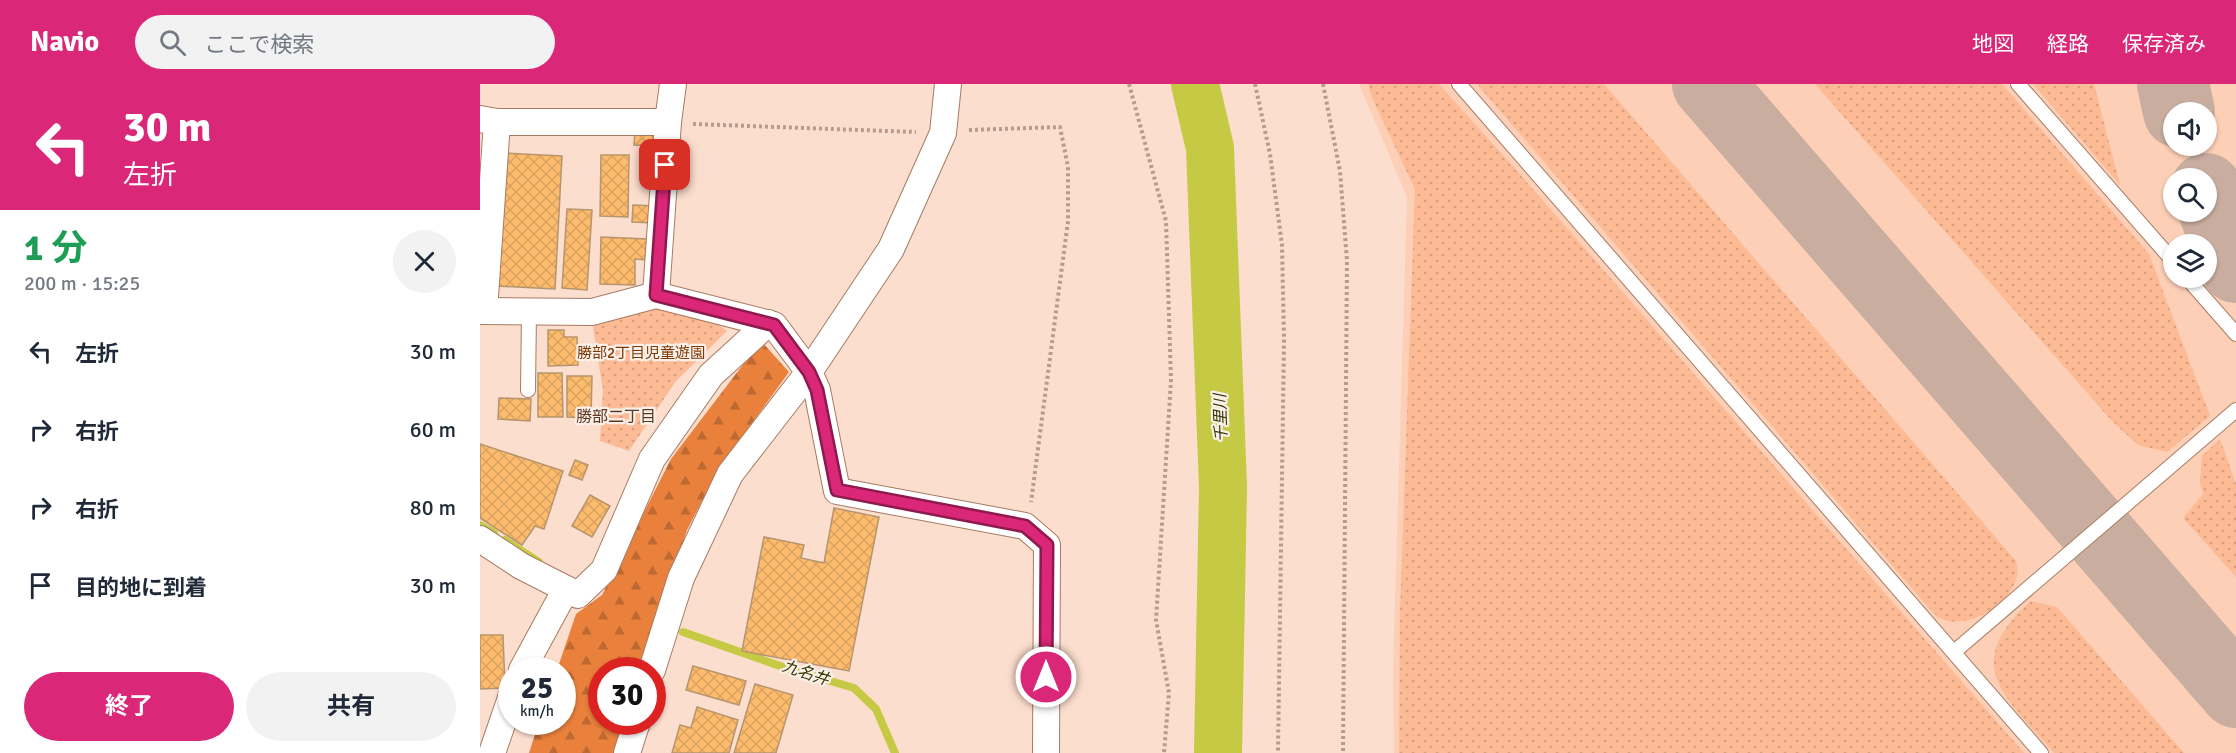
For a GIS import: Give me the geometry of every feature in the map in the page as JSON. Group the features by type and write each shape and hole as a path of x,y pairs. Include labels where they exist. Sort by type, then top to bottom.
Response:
{"street":[{"path":"656,295 668,122 673,84"},
{"path":"656,657 681,578 730,474 809,372 891,249 943,133 948,84"},
{"path":"668,122 489,120 482,311 591,312 656,295 774,325 809,372 817,390 837,490 1025,526 1047,545 1046,753"},
{"path":"480,539 521,566 578,595 604,570 652,459 711,375 768,323"},
{"path":"529,657 566,589"},
{"path":"492,753 498,735"},
{"path":"627,753 633,735"}],"lane":[{"path":"1459,84 1513,149 2041,753"},
{"path":"2018,84 2163,249"},
{"path":"2196,288 2236,334"},
{"path":"528,390 529,311"},
{"path":"1954,652 2236,410"}],"path":[{"path":"1129,84 1166,222 1171,380 1156,620 1169,693 1164,753"},
{"path":"1255,84 1270,154 1282,245 1284,339 1278,753"},
{"path":"1323,84 1340,171 1347,261 1343,753"},
{"path":"668,122 943,133 1060,127 1068,167 1068,221 1030,511 1025,526"}],"shaded area":[{"path":"1359,84 2236,84 2236,753 1394,753 1393,668 1407,197"}],"green space":[{"path":"1368,84 1439,84 2024,753 1399,753 1400,614 1415,189 1373,100"},
{"path":"1477,84 1604,84 2016,561 2017,575 2007,596 1988,612 1964,621 1940,618 1935,614"},
{"path":"1815,84 2002,84 2149,254 2210,416 2167,452 2138,445 2112,421"},
{"path":"2033,84 2094,84 2120,185"},
{"name":"勝部2丁目児童遊園","path":"642,307 664,308 697,315 727,331 676,381 629,451 600,441 603,390 592,321"},
{"path":"761,341 789,372 718,470 687,530 643,657 588,657 588,735 619,735 613,753 529,753 535,735 576,735 576,657 561,657 576,614 602,595 671,459"},
{"path":"2220,439 2236,484 2236,577 2183,518 2203,494 2200,482 2202,456"},
{"path":"2031,601 2057,607 2184,753 2054,753 2007,698 1998,680 1994,663 1997,644 2009,624"}],"building":[{"path":"635,129 659,130 658,146 634,145"},
{"path":"503,153 562,156 555,289 496,286"},
{"path":"601,155 629,155 628,217 600,216"},
{"path":"633,205 655,206 654,223 632,222"},
{"path":"567,209 592,210 587,290 562,288"},
{"path":"601,237 647,239 646,260 635,259 635,285 600,284"},
{"path":"548,330 564,330 564,337 577,337 578,365 548,366"},
{"path":"538,373 562,373 563,417 538,417"},
{"path":"567,376 592,376 591,418 567,417"},
{"path":"499,398 531,399 530,421 498,419"},
{"path":"480,444 563,471 544,529 535,526 522,545 480,518"},
{"path":"575,460 588,465 582,480 569,475"},
{"path":"590,495 610,506 592,537 572,526"},
{"path":"834,508 879,517 849,671 742,651 764,537 804,545 801,558 824,563"},
{"path":"480,635 503,635 504,657 498,657 498,688 480,689"},
{"path":"693,666 746,681 739,705 686,690"},
{"path":"755,684 793,695 776,753 734,753"},
{"path":"697,707 738,720 729,753 672,753 680,725 691,728"}],"waterway":[{"name":"千里川","path":"1195,84 1210,148 1223,487 1218,753"},
{"name":"九名井","path":"480,525 494,533"},
{"name":"九名井","path":"505,540 539,562"},
{"name":"九名井","path":"683,632 783,667 854,688 876,709 895,753"}],"taxiway":[{"path":"1708,84 2236,692"},
{"path":"2173,84 2177,102"},
{"path":"2217,218 2236,267"}],"district":[{"name":"勝部二丁目","path":"616,416"}],"route":[{"path":"665,165 656,295 774,325 809,372 817,390 837,490 1025,526 1047,545 1046,677"}]}
